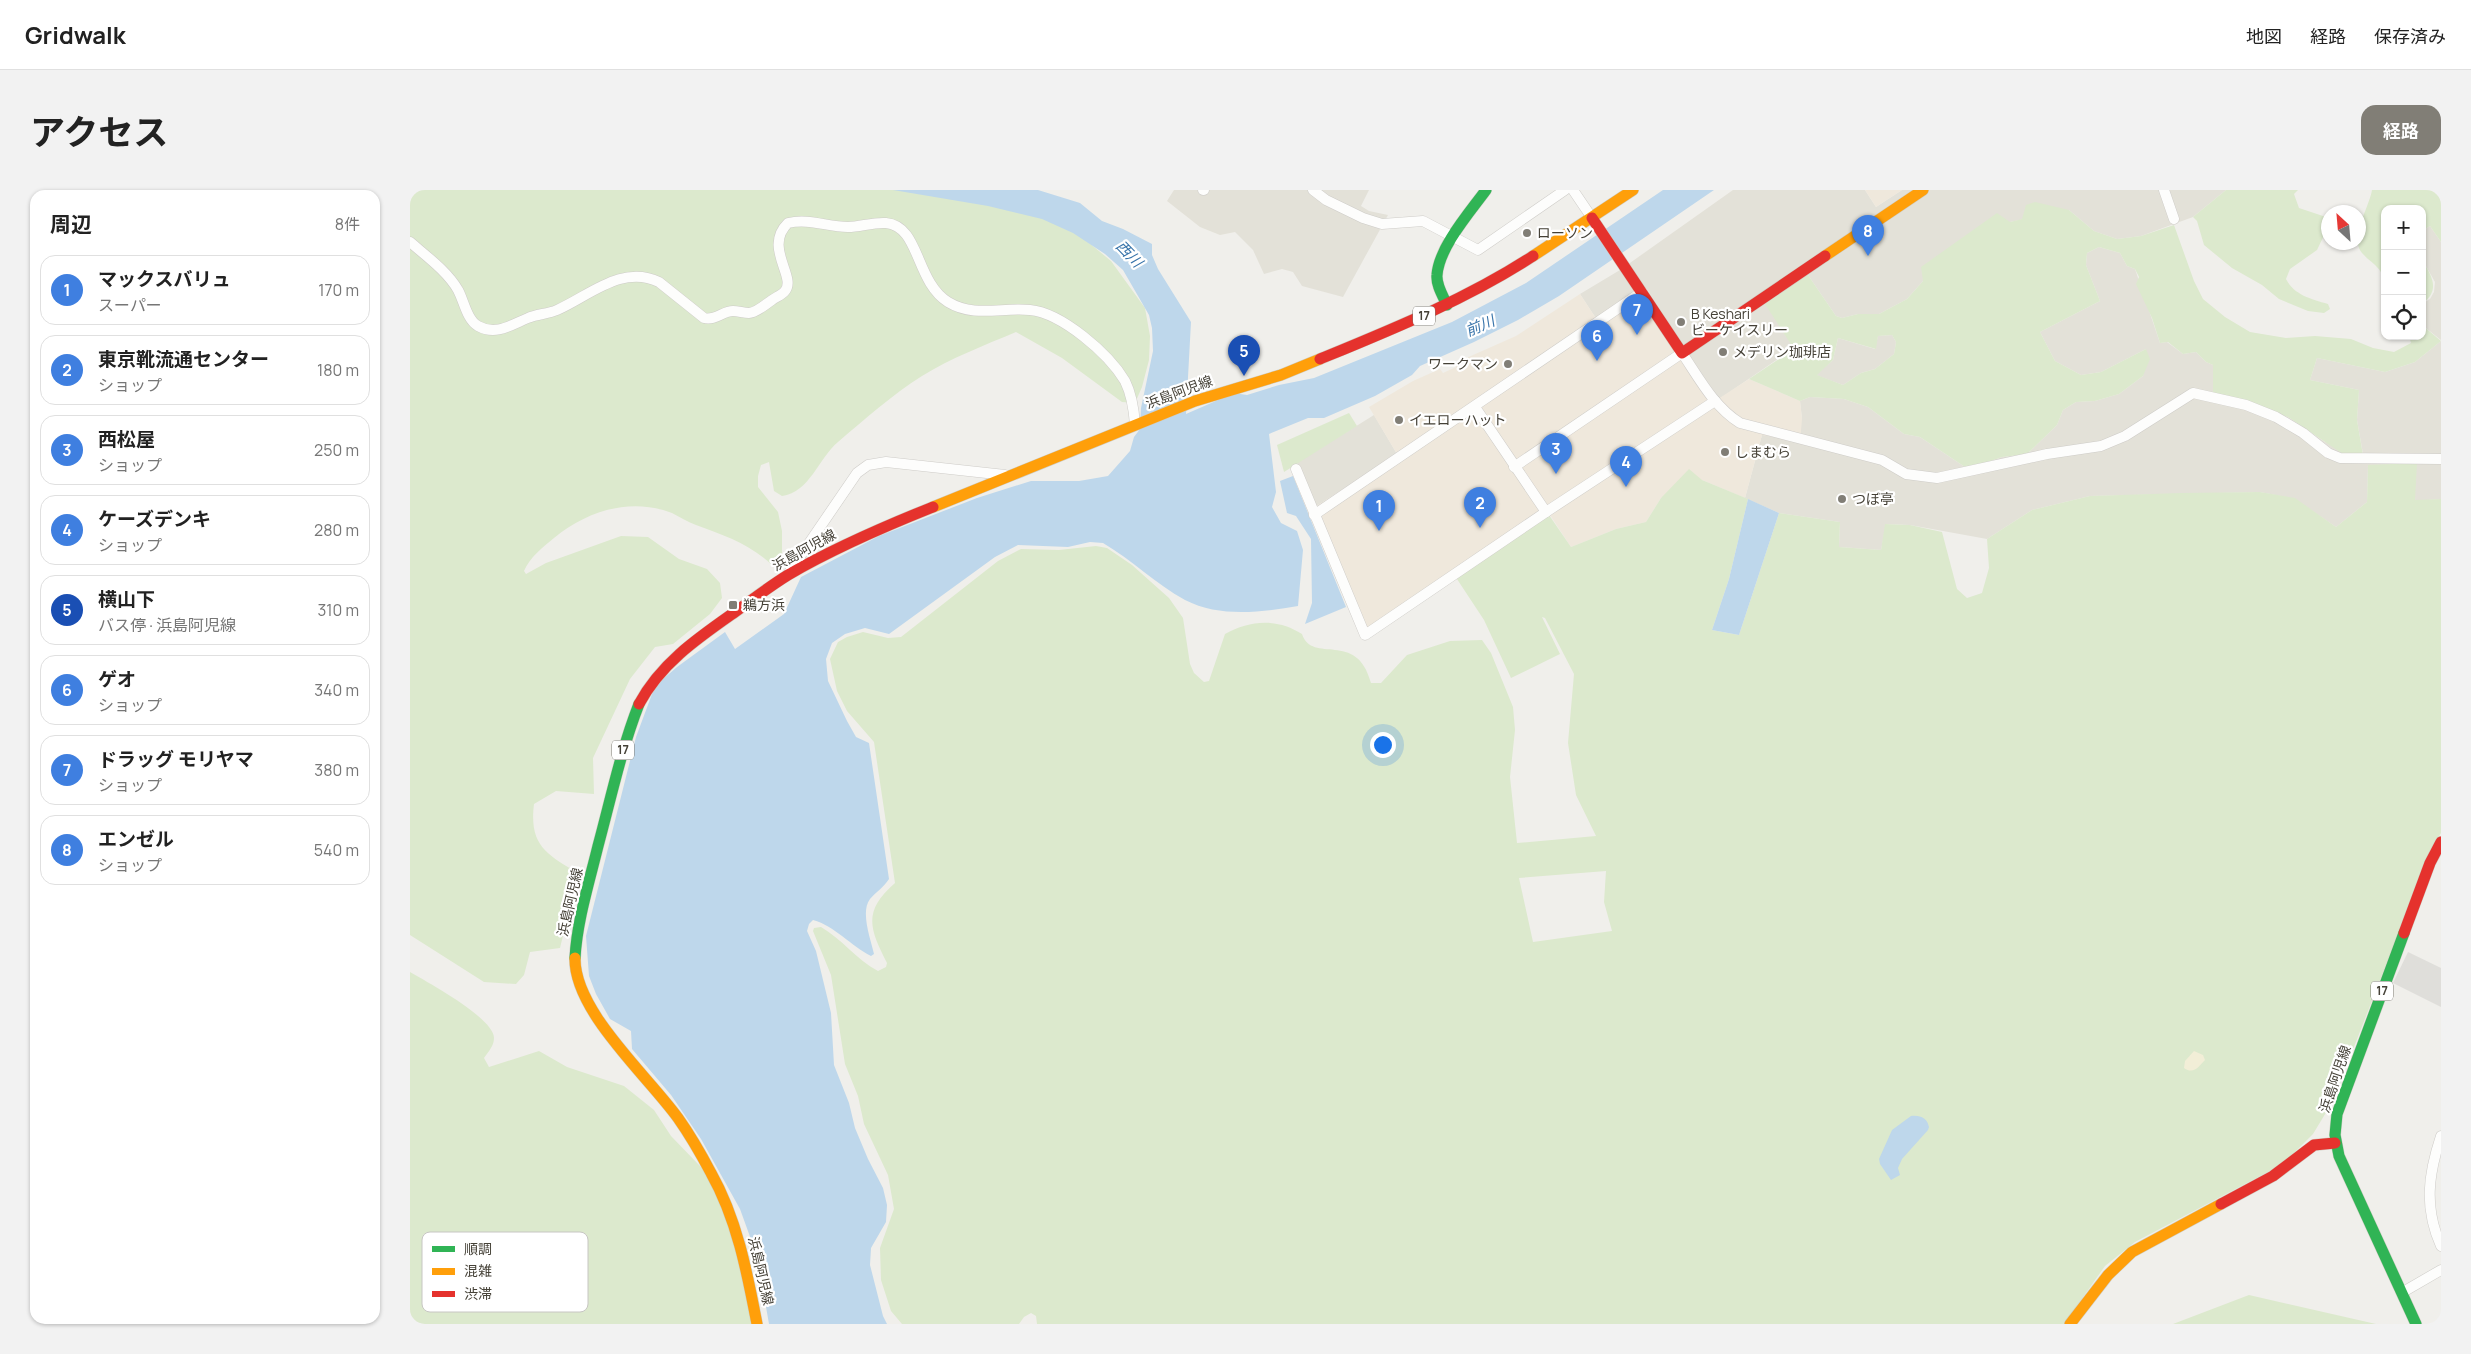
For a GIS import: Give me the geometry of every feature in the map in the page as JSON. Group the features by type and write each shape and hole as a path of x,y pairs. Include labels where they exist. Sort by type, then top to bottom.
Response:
{"main road":[{"path":"1447,305 1437,277 1439,265 1454,237 1486,190"},
{"name":"浜島阿児線","path":"757,1324 745,1263 734,1223 712,1174 678,1118 587,1003 576,980 574,959 586,895 626,737 646,690 663,668 687,646 787,576 836,549 886,526 1014,476 1137,424 1195,401 1281,375 1447,305 1509,272 1594,222 1633,190"},
{"path":"1594,222 1682,353 1922,190"},
{"name":"浜島阿児線","path":"2416,1324 2335,1143 2337,1114 2430,863 2441,842"},
{"path":"2070,1324 2108,1275 2132,1252 2273,1176 2314,1145 2335,1143"}],"street":[{"path":"1313,190 1326,200 1363,218 1382,224 1423,221 1478,250 1565,190"},
{"path":"1573,190 1594,222"},
{"path":"2164,190 2174,219"},
{"path":"410,242 453,283 471,320 476,326 492,331 556,310 612,281 631,276 651,278 659,282 704,318 715,318 730,311 753,312 784,293 787,287 787,278 779,257 779,238 780,232 788,223 809,221 850,228 884,223 892,224 907,233 930,284 949,302 967,310 1032,310 1063,321 1108,361 1125,381 1132,398 1137,424"},
{"path":"1314,515 1642,292"},
{"path":"1514,467 1682,353 1715,401 1731,418 1750,427 1882,460 1906,474 1921,478 1954,475 2047,454 2101,446 2125,436 2193,393 2246,406 2276,417 2303,433 2328,454 2340,458 2441,458"},
{"path":"1296,469 1365,635 1546,512 1715,401"},
{"path":"1475,407 1546,512"},
{"path":"787,576 857,473 868,465 886,462 1014,476"},
{"path":"2441,1136 2432,1164 2428,1190 2431,1218 2441,1246"},
{"path":"2403,1292 2441,1270"}],"shaded area":[{"path":"1174,190 1369,190 1361,206 1369,211 1388,215 1343,297 1302,286 1293,272 1282,269 1264,274 1253,250 1235,232 1220,235 1200,227 1167,201"},
{"path":"1733,190 1865,190 1876,207 1902,190 2226,190 2193,217 2141,236 2117,239 2094,231 2069,210 2010,222 1923,281 1907,299 1879,314 1858,314 1842,318 1836,316 1808,275 1794,348 1718,400 1645,287 1597,320 1580,294 1620,270"},
{"path":"1865,190 1902,190 1876,207"},
{"path":"2430,226 2441,242 2441,340 2426,328 2426,302 2434,292 2435,282 2426,266 2426,228"},
{"path":"2099,247 2120,253 2127,266 2135,269 2160,343 2167,342 2183,354 2196,352 2206,362 2213,365 2214,394 2288,417 2325,442 2363,454 2357,420 2359,390 2310,380 2317,358 2385,372 2415,362 2441,341 2441,499 2415,501 2368,465 2367,502 2336,527 2295,499 2260,492 2090,496 2032,510 1987,539 1910,525 1886,524 1881,550 1839,547 1840,522 1779,513 1745,498 1762,435 1802,419 1800,401 1810,397 1844,399 1868,407 1904,434 1920,437 1968,469 2002,457 2027,454 2057,425 2063,410 2076,402 2095,401 2119,394 2143,376 2146,349 2101,372 2081,375 2055,361 2040,332 2100,301 2086,265 2087,253"},
{"path":"1645,287 1718,399 1749,379 1800,401 1802,419 1800,442 1762,435 1745,498 1702,480 1661,498 1646,522 1616,529 1571,547 1550,515 1367,632 1315,507 1397,454 1369,407 1413,381 1440,369 1443,373 1456,367 1455,363 1516,336 1580,294 1597,320"},
{"path":"1892,335 1896,342 1894,354 1875,369 1861,373 1843,385 1816,375 1833,360 1838,338 1875,349 1878,336"},
{"path":"1374,415 1397,454 1315,507 1297,463"},
{"path":"2408,952 2441,968 2441,1007 2393,983"}],"green space":[{"path":"410,190 981,190 1076,232 1111,261 1145,308 1150,336 1149,360 1142,387 1135,403 1122,402 1062,358 1016,332 945,363 900,391 838,442 807,482 792,493 782,496 774,491 769,462 761,465 758,487 778,512 782,531 782,553 773,566 746,546 727,537 693,524 672,513 640,506 610,509 580,520 554,538 537,553 524,571 526,574 546,563 621,536 648,537 679,559 707,569 720,583 722,598 710,614 673,644 655,647 630,679 593,758 594,794 556,791 534,804 534,829 542,847 557,860 578,873 560,948 530,952 524,975 516,984 484,982 410,935"},
{"path":"2226,190 2298,190 2294,194 2299,208 2321,215 2321,242 2317,250 2290,269 2286,279 2298,293 2328,304 2330,309 2324,313 2308,311 2279,299 2262,285 2232,268 2204,245 2197,221 2193,217"},
{"path":"2372,190 2441,190 2441,242 2430,226 2426,228 2426,205 2381,205 2381,272 2360,250 2366,250 2366,209"},
{"path":"2035,202 2069,210 2094,231 2117,239 2141,236 2174,225 2194,281 2203,299 2225,317 2250,332 2286,338 2315,336 2351,339 2373,348 2394,352 2411,343 2410,340 2426,340 2426,328 2441,341 2415,362 2385,372 2317,358 2310,380 2359,390 2357,420 2363,455 2343,454 2288,417 2213,394 2213,365 2206,362 2196,352 2183,354 2168,342 2160,343 2152,318 2136,284 2139,277 2135,269 2127,266 2120,253 2099,247 2087,253 2086,265 2100,301 2040,332 2055,361 2081,375 2101,372 2146,349 2150,359 2143,376 2119,394 2095,401 2076,402 2063,410 2057,425 2027,454 2002,457 1968,469 1920,437 1904,434 1868,407 1844,399 1810,397 1800,401 1749,379 1794,349 1765,304 1808,275 1836,316 1842,318 1858,314 1879,314 1907,299 1923,281 1921,267 1997,213 2010,222 2022,219 2026,205","holes":["1892,335 1896,342 1894,354 1875,369 1861,373 1843,385 1817,375 1833,360 1838,338 1876,349 1878,336"]},
{"path":"2426,266 2433,283 2426,301"},
{"path":"1349,413 1357,426 1284,472 1277,445"},
{"path":"2417,463 2415,500 2441,499 2441,833 2431,849 2333,1101 2313,1134 2283,1164 2135,1242 2105,1266 2064,1324 1037,1324 1036,1316 1031,1313 1024,1317 1019,1324 902,1324 891,1311 881,1280 880,1248 894,1209 888,1175 864,1124 858,1096 845,1064 831,975 813,931 814,928 821,927 878,971 886,967 887,963 876,940 872,920 878,902 895,883 874,742 847,711 837,691 830,659 838,642 863,632 888,638 901,637 998,561 1021,549 1059,550 1096,546 1107,548 1132,565 1169,598 1183,618 1190,664 1194,673 1204,682 1209,681 1225,634 1234,629 1254,624 1273,623 1283,625 1302,634 1307,643 1315,647 1346,652 1356,657 1364,667 1371,683 1381,683 1407,655 1450,641 1482,640 1491,653 1513,707 1515,730 1510,777 1517,843 1596,836 1576,795 1568,743 1574,674 1545,618 1542,617 1560,654 1511,678 1484,620 1455,576 1549,515 1571,547 1616,529 1646,522 1661,498 1689,469 1702,480 1748,499 1729,579 1712,630 1739,635 1779,513 1840,522 1839,547 1881,550 1885,524 1910,525 1942,532 1957,589 1967,598 1982,593 1989,568 1987,539 2032,510 2090,496 2260,492 2295,498 2336,527 2367,502 2368,465","holes":["1606,871 1604,902 1612,931 1533,942 1519,878"]},
{"path":"410,972 472,1011 491,1030 494,1041 484,1058 489,1067 539,1051 567,1067 624,1086 654,1110 671,1136 700,1166 722,1196 760,1324 410,1324"},
{"path":"2249,1295 2376,1324 2173,1324"}],"sand":[{"path":"2194,1051 2203,1055 2205,1060 2196,1069 2191,1071 2184,1068 2185,1061"}],"water":[{"path":"893,190 1038,190 1080,203 1102,221 1123,229 1152,244 1152,255 1158,269 1191,322 1186,414 1234,393 1247,395 1279,385 1314,378 1452,322 1526,283 1663,190 1714,190 1559,296 1518,320 1420,366 1412,375 1375,396 1324,418 1308,418 1269,434 1276,492 1272,507 1281,523 1297,531 1303,550 1298,606 1241,612 1198,606 1174,594 1103,543 1090,542 1068,547 1018,545 995,557 889,634 865,628 845,634 832,643 826,659 828,681 856,737 869,743 889,879 870,899 867,905 867,926 874,954 871,956 836,931 821,923 813,920 809,924 807,931 816,951 831,1013 834,1065 849,1103 855,1128 883,1188 887,1205 886,1222 871,1248 870,1265 883,1316 887,1324 769,1324 757,1256 740,1209 701,1139 671,1095 632,1049 631,1031 610,1019 596,994 589,976 586,936 636,737 655,686 677,667 725,632 735,649 784,614 801,577 879,536 977,498 1031,481 1079,481 1108,476 1130,451 1134,437 1140,429 1141,408 1153,351 1152,328 1149,315 1123,270 1105,254 1073,233 1042,219 988,206"},
{"path":"1293,476 1346,607 1305,624 1312,603 1311,539 1296,516 1287,513 1280,481"},
{"path":"1748,499 1779,513 1739,635 1712,630 1729,579"},
{"path":"1911,1116 1923,1118 1927,1121 1929,1127 1902,1159 1898,1168 1900,1175 1891,1180 1880,1164 1879,1159 1892,1130"}],"traffic: fast":[{"path":"1447,305 1438,283 1439,264 1456,230 1486,190"},
{"path":"575,958 578,930 587,888 622,756 639,704"},
{"path":"2404,933 2337,1114 2335,1135 2339,1156 2416,1324"}],"traffic: slow":[{"path":"1533,256 1633,190"},
{"path":"1825,256 1923,190"},
{"path":"933,507 1195,401 1281,375 1320,359"},
{"path":"575,958 578,978 586,999 599,1021 614,1042 678,1118 720,1191 740,1246 757,1324"},
{"path":"2070,1324 2108,1275 2132,1252 2221,1204"}],"traffic: jam":[{"path":"1592,218 1682,353 1825,256"},
{"path":"1320,359 1456,300 1533,256"},
{"path":"639,704 658,676 681,652 788,575 877,530 933,507"},
{"path":"2404,933 2430,863 2441,842"},
{"path":"2221,1204 2273,1176 2314,1145 2335,1143"}],"place":[{"name":"ローソン","path":"1527,233"},
{"name":"エンゼル","path":"1868,256"},
{"name":"B Keshari ビーケイスリー","path":"1681,322"},
{"name":"ドラッグ モリヤマ","path":"1637,335"},
{"name":"メデリン珈琲店","path":"1723,352"},
{"name":"ゲオ","path":"1597,361"},
{"name":"ワークマン","path":"1508,364"},
{"name":"横山下","path":"1244,376"},
{"name":"イエローハット","path":"1399,420"},
{"name":"しまむら","path":"1725,452"},
{"name":"西松屋","path":"1556,474"},
{"name":"ケーズデンキ","path":"1626,487"},
{"name":"つぼ亭","path":"1842,499"},
{"name":"東京靴流通センター","path":"1480,528"},
{"name":"マックスバリュ","path":"1379,531"},
{"name":"鵜方浜","path":"733,605"}],"water label":[{"name":"西川","path":"1129,254"},
{"name":"前川","path":"1480,326"}]}
